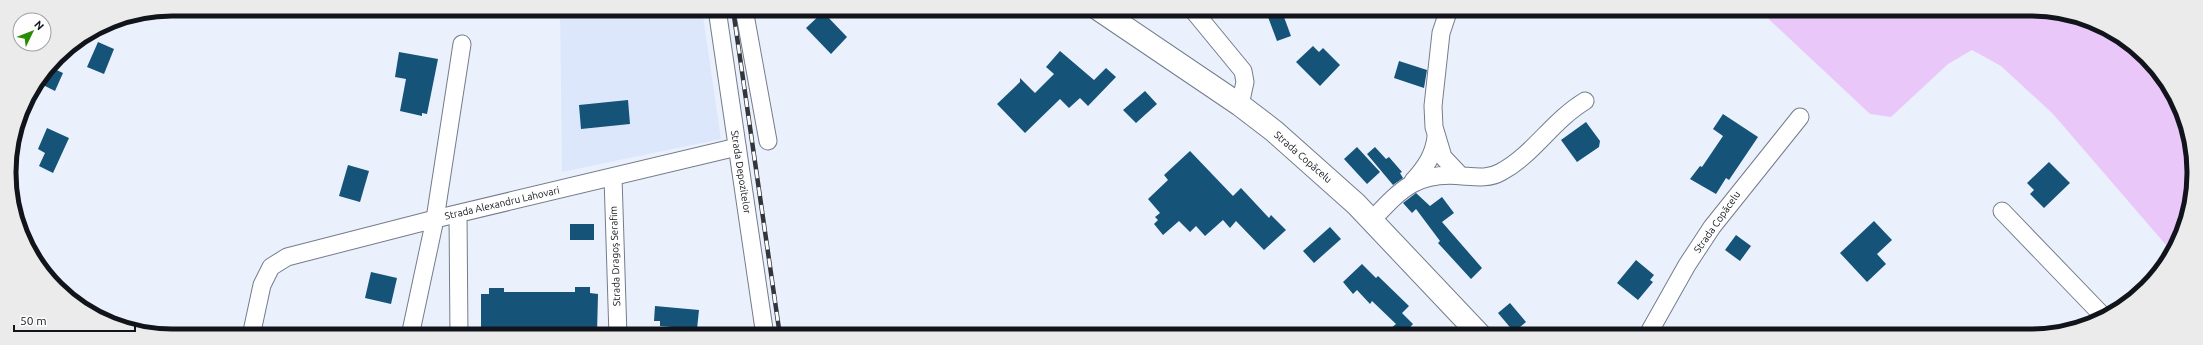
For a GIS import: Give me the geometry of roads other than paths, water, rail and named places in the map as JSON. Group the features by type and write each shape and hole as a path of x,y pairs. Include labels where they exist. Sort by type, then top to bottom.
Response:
{"main road":[{"name":"Strada Copăcelu","path":"1108,16 1240,105 1311,163 1372,220 1474,329"}],"street":[{"name":"Strada Depozitelor","path":"719,16 736,147 756,264 764,329"},
{"path":"745,16 768,142"},
{"path":"1198,16 1243,71 1245,82 1240,105"},
{"path":"1446,16 1442,25 1432,106 1436,137 1443,158 1460,175"},
{"path":"411,329 435,219 462,44"},
{"path":"1413,181 1425,176 1444,174 1489,177 1500,173 1513,165 1560,119 1585,101"},
{"name":"Strada Copăcelu","path":"1651,329 1687,265 1712,227 1800,117"},
{"path":"1372,220 1398,192 1413,181 1425,167 1432,156 1436,137"},
{"name":"Strada Alexandru Lahovari","path":"253,329 262,285 271,267 287,257 435,219 736,147"},
{"name":"Strada Dragoș Serafim","path":"613,177 618,329"},
{"path":"2002,211 2099,313"},
{"path":"458,214 459,329"}],"railway":[{"path":"734,16 779,329"}]}
